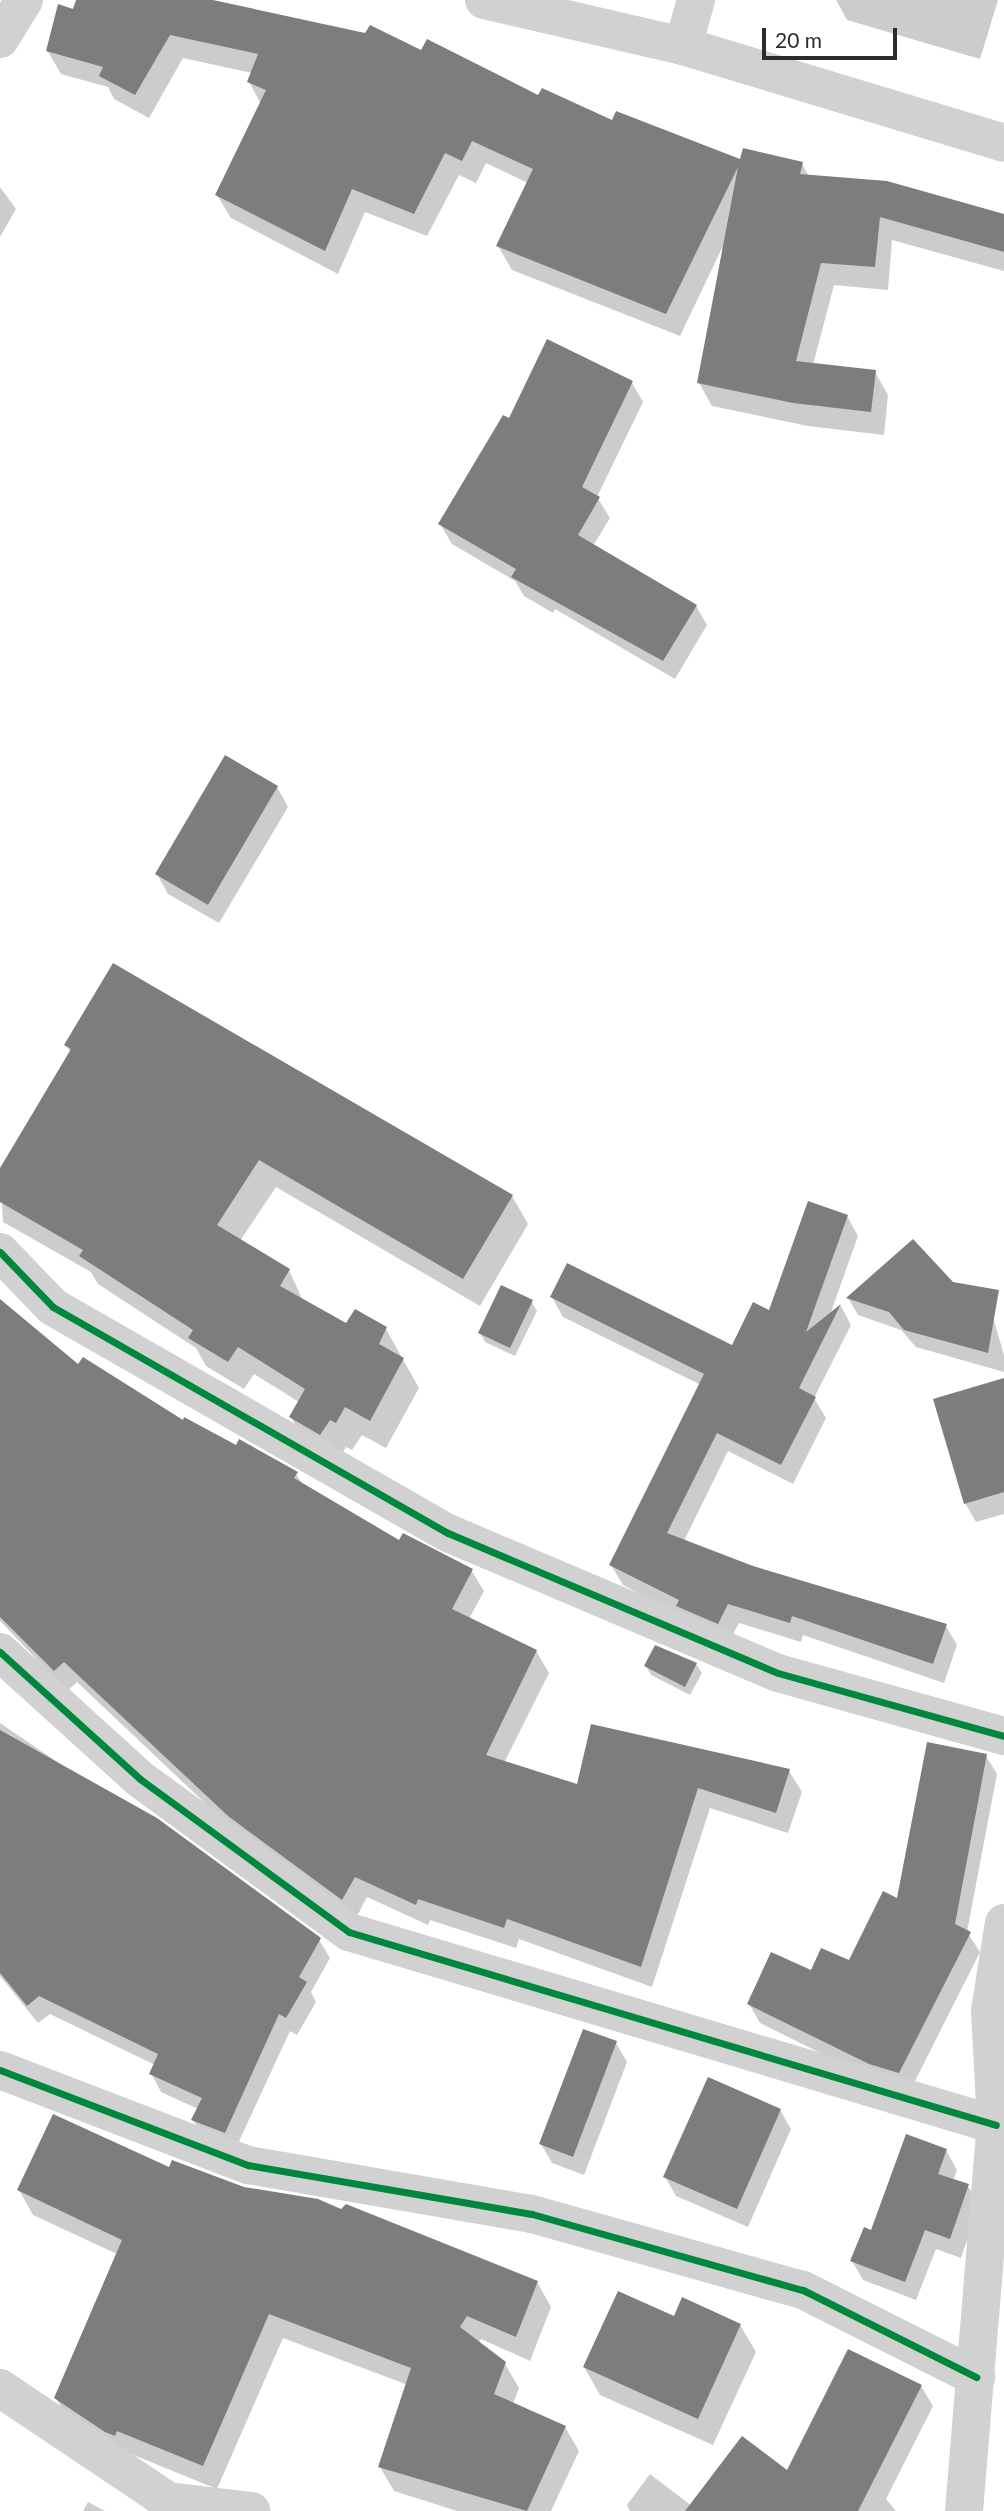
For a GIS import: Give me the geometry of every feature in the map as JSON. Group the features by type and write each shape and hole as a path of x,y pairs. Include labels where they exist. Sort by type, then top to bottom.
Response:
{"street":[{"path":"0,39 24,0"},
{"path":"484,0 683,46 1004,143"},
{"path":"683,46 696,0"},
{"path":"0,1252 53,1307 448,1533 778,1673 1004,1736"},
{"path":"0,1652 140,1779 349,1932 996,2125"},
{"path":"964,2511 996,2125 997,2014 1004,1923"},
{"path":"0,2070 248,2165 532,2214 803,2290 975,2377"},
{"path":"0,2388 166,2506 251,2511"}],"building":[{"path":"76,0 213,0 365,33 370,25 421,50 427,39 538,95 542,88 612,120 616,111 740,159 743,148 803,162 800,174 887,181 1004,214 1004,252 880,217 875,267 821,263 796,361 876,370 871,412 793,403 697,383 738,167 666,314 496,246 533,169 472,141 462,161 445,153 414,214 352,189 325,251 215,195 266,90 247,82 258,54 170,35 135,95 99,76 103,67 46,51 58,4 73,9"},
{"path":"547,339 633,381 582,487 600,497 578,535 697,605 663,661 511,577 516,569 438,524 503,415 509,418"},
{"path":"225,755 278,786 208,905 155,874"},
{"path":"113,963 513,1195 463,1279 259,1160 217,1225 290,1269 280,1286 346,1323 355,1309 387,1327 379,1344 404,1358 370,1421 345,1407 336,1423 330,1420 320,1435 289,1417 305,1389 238,1347 228,1362 188,1338 193,1330 79,1256 83,1250 0,1202 0,1168 71,1049 64,1045"},
{"path":"808,1201 848,1215 806,1332 841,1304 799,1388 816,1397 781,1465 717,1433 667,1533 753,1566 947,1624 933,1664 792,1616 790,1623 728,1604 718,1624 676,1606 679,1600 609,1565 704,1374 550,1297 567,1263 732,1345 753,1302 769,1310"},
{"path":"913,1239 953,1282 999,1290 988,1353 904,1330 889,1312 846,1298"},
{"path":"501,1285 533,1300 510,1348 478,1333"},
{"path":"0,1299 78,1364 83,1357 183,1420 184,1417 236,1445 239,1439 298,1472 294,1478 399,1540 403,1533 473,1569 452,1609 537,1650 486,1755 577,1784 591,1724 790,1769 776,1813 698,1788 641,1967 507,1919 504,1928 418,1899 416,1905 355,1877 342,1900 228,1816 64,1662 54,1671 0,1617"},
{"path":"1004,1378 1004,1492 964,1504 933,1399"},
{"path":"655,1645 697,1663 685,1687 644,1666"},
{"path":"0,1730 157,1818 321,1938 299,1977 307,1982 286,2018 279,2014 225,2133 191,2120 202,2098 149,2074 158,2054 39,1996 27,2006 0,1973"},
{"path":"927,1742 987,1754 955,1924 971,1932 899,2073 869,2064 747,2004 771,1952 811,1970 821,1948 849,1960 883,1891 897,1898"},
{"path":"583,2029 617,2041 573,2157 539,2144"},
{"path":"708,2077 781,2109 737,2209 663,2177"},
{"path":"53,2114 169,2167 172,2160 244,2187 318,2199 341,2209 346,2204 538,2281 516,2337 467,2316 460,2327 506,2362 494,2394 566,2426 527,2511 378,2467 411,2368 269,2314 203,2466 117,2431 115,2436 105,2432 54,2398 122,2240 17,2190"},
{"path":"906,2134 947,2149 938,2174 969,2184 950,2239 925,2230 905,2282 850,2261 864,2227 871,2230"},
{"path":"618,2291 674,2316 682,2297 741,2324 698,2419 583,2367"},
{"path":"848,2349 922,2385 858,2511 685,2511 742,2436 787,2470"}],"cycle path":[{"path":"0,1252 53,1307 448,1533 778,1673 1004,1736"},
{"path":"0,1652 140,1779 349,1932 996,2125"},
{"path":"0,2070 248,2165 532,2214 803,2290 976,2377"}]}
